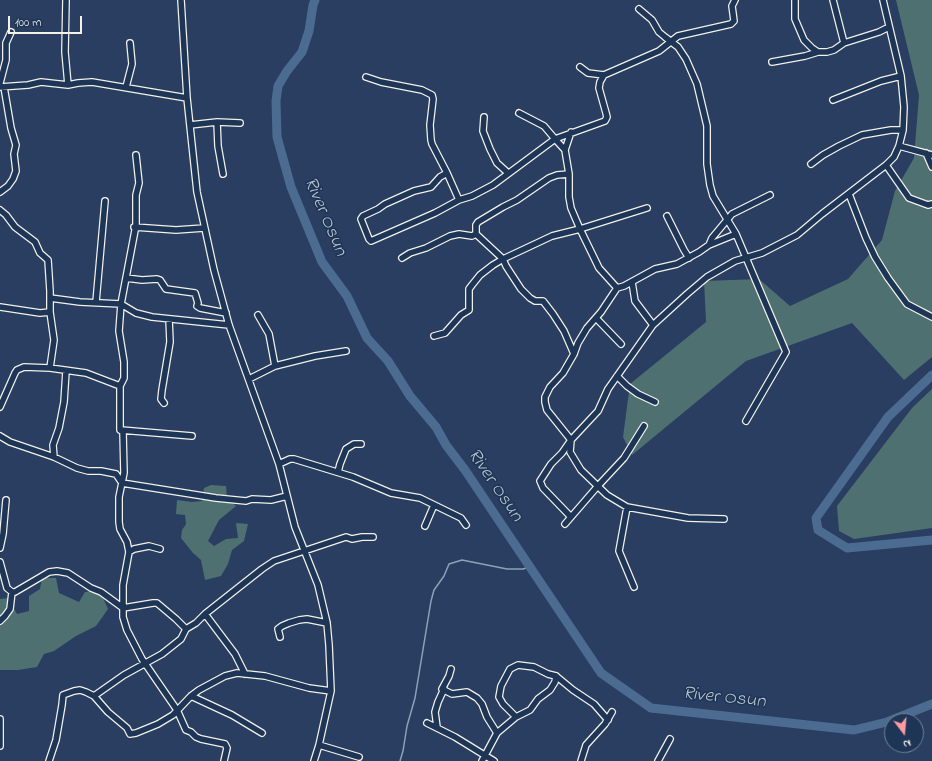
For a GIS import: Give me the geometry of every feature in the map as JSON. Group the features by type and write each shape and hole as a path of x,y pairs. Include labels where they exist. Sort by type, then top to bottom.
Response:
{"street":[{"path":"66,0 65,52 68,70 68,85"},
{"path":"181,0 187,98 197,192 204,228 229,324 279,464 295,527 318,584 327,623 331,691 314,761"},
{"path":"580,67 588,73 604,75 659,51 678,36 731,24 734,21 732,6 735,0"},
{"path":"795,0 794,14 801,33 808,44 818,52"},
{"path":"833,0 844,43"},
{"path":"571,517 543,488 540,481 551,464 598,411 608,388 653,325 707,277 735,261 762,253 796,235 886,165 894,157 900,146 903,130 904,107 901,76 883,0"},
{"path":"639,9 652,20 659,32 672,41 682,52 697,84 707,126 707,164 710,185 714,196 736,234 786,352 746,421"},
{"path":"772,62 818,52 832,52 844,43 879,32 889,27"},
{"path":"0,192 8,186 16,171 14,154 16,145 10,128 2,86 6,60 6,43 11,32"},
{"path":"879,32 892,37"},
{"path":"126,87 132,64 130,44"},
{"path":"447,173 440,177 431,187 414,191 361,217 369,239 371,241 375,240 445,209 459,200 472,196 493,185 555,139 605,121 607,117 600,88 600,82 604,75"},
{"path":"834,100 881,81 901,76"},
{"path":"366,77 381,82 422,90 432,95 433,99 430,125 432,144 459,200"},
{"path":"2,86 28,85 41,82 68,85 92,82 187,98"},
{"path":"520,113 544,126 565,150"},
{"path":"484,116 483,131 490,149 497,163 508,173"},
{"path":"190,125 217,122 240,123"},
{"path":"217,122 218,146 223,174"},
{"path":"811,164 838,146 862,135 891,130 903,130"},
{"path":"571,132 565,150 569,174 570,203 580,229 599,268 617,288"},
{"path":"900,146 929,154 932,167"},
{"path":"136,155 139,183 136,195 136,225 134,227 121,304 119,331 124,362 124,378 120,386 120,430 123,432 124,473 119,497 119,522 120,529 127,542 129,552 123,585 123,617 127,630 142,659 186,730 192,732 196,737 226,746 227,748 224,761"},
{"path":"886,165 909,198 928,205 932,204"},
{"path":"569,174 557,175 549,178 517,200 478,222 476,225 476,234 504,259 506,266 521,289 535,301 543,301 564,331 574,354"},
{"path":"849,194 866,238 875,257 888,278 907,304 932,318"},
{"path":"710,245 712,238 732,214 770,195"},
{"path":"96,302 105,201"},
{"path":"434,336 445,333 461,315 469,310 469,289 489,268 504,259 552,236 580,229 647,208"},
{"path":"0,210 15,227 35,242 40,252 48,260 50,312 54,340 50,368"},
{"path":"667,216 689,258"},
{"path":"134,227 176,230 204,228"},
{"path":"402,258 410,253 426,248 450,236 459,234 472,236 476,234"},
{"path":"724,519 688,518 627,507 607,495 597,487 578,466 570,452 571,440 547,410 545,397 550,387 563,373 574,354 578,343 617,288 632,282 655,269 676,264 710,245 736,234"},
{"path":"126,278 142,280 157,279 166,289 195,293 198,303 197,306 200,308 226,313"},
{"path":"632,282 635,301 653,325"},
{"path":"50,298 80,302 121,304 136,313 152,317 229,324"},
{"path":"0,307 40,313 50,312"},
{"path":"258,316 269,334 275,366"},
{"path":"596,318 621,344"},
{"path":"164,404 161,399 170,342 169,319"},
{"path":"249,379 275,366 315,356 346,351"},
{"path":"0,407 17,370 24,367 50,368 86,373 120,386"},
{"path":"54,457 53,444 59,428 64,402 66,371"},
{"path":"616,376 638,394 655,402"},
{"path":"565,524 624,458 644,426"},
{"path":"120,430 192,436"},
{"path":"0,436 10,442 54,457 65,464 88,471 101,471 116,474 122,483 216,498 246,501 252,499 271,500 287,496"},
{"path":"338,472 346,449 354,444 361,444"},
{"path":"279,464 290,459 294,459 353,477 391,493 420,498 461,518 466,525"},
{"path":"0,548 4,534 6,500"},
{"path":"425,526 434,505"},
{"path":"627,507 619,550 634,587"},
{"path":"94,696 124,675 162,654 173,646 180,639 186,629 196,623 205,614 274,561 305,552 346,537 352,539 374,537"},
{"path":"129,552 140,547 149,546 160,549"},
{"path":"0,562 7,588 12,592"},
{"path":"12,592 15,592 49,572 57,571 68,573 101,592 123,608 157,603 186,629"},
{"path":"0,621 10,609 12,592"},
{"path":"205,614 235,654 245,674"},
{"path":"280,637 278,629 294,621 307,619 327,623"},
{"path":"516,717 503,704 500,697 501,686 510,670 518,665 534,667 556,676 594,704 608,720"},
{"path":"437,727 436,712 438,702 444,689 442,687 449,676 451,669"},
{"path":"49,761 56,740 63,695 80,690 94,696 108,712 127,728 130,734 152,727 175,713 191,696 225,676 237,673 265,676 309,688 331,691"},
{"path":"482,761 497,734 516,717 530,710 538,699 550,690 555,682 556,676"},
{"path":"444,689 452,694 467,692 477,698 482,704 487,717 497,734"},
{"path":"191,696 232,715 262,733"},
{"path":"581,761 586,745 608,720 612,712"},
{"path":"0,719 0,746"},
{"path":"426,723 437,727 494,761"},
{"path":"658,761 670,739"},
{"path":"319,745 359,757"}],"green space":[{"path":"896,0 932,0 932,357 904,380 852,323 746,361 632,455 623,437 630,384 706,322 704,281 759,279 790,306 848,279 882,240 895,191 914,158 919,95"},
{"path":"932,389 932,528 854,539 839,531 837,506 912,408"},
{"path":"211,485 226,486 227,498 236,506 219,520 208,541 214,546 226,539 238,538 236,523 248,524 244,541 232,550 228,564 221,576 205,580 201,560 193,553 181,538 182,530 186,524 185,515 176,514 177,500 192,502 202,501 204,488"},
{"path":"42,578 56,578 59,593 79,602 85,592 94,591 103,598 108,609 96,626 76,636 54,651 44,654 37,667 18,670 0,670 0,599 8,598 17,614 29,611 29,596 40,589"}],"waterway":[{"name":"River Osun","path":"315,0 309,31 302,52 287,71 278,86 276,101 277,137 291,187 322,262 347,296 367,338 388,361 410,396 436,427 446,445 465,470 601,673 651,708 854,730 887,722 932,704"},
{"name":"River Osun","path":"932,375 888,417 816,518 818,530 847,548 932,540"},
{"path":"400,761 407,726 415,698 431,601 434,590 444,576 449,564 462,560 507,569 523,569 529,567"}]}
